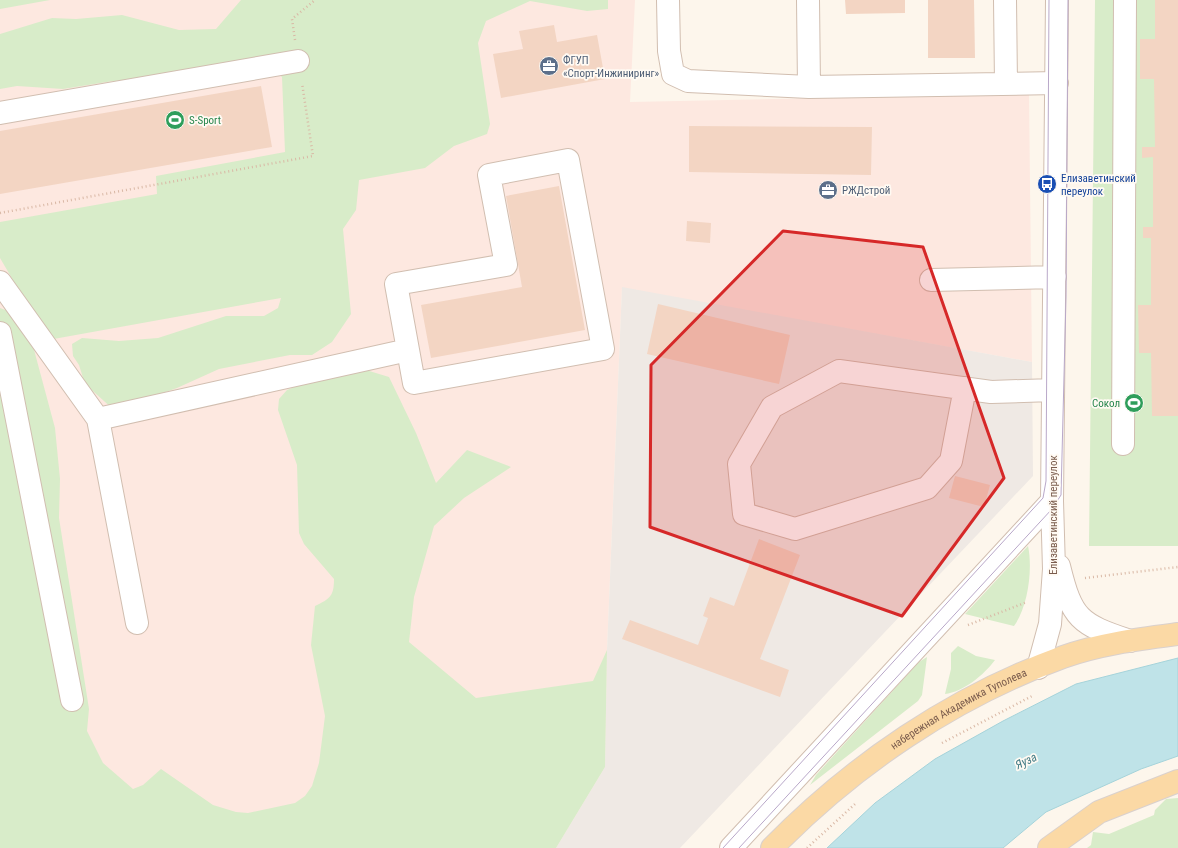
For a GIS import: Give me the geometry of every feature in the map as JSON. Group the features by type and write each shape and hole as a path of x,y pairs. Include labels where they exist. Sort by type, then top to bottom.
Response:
{"main road":[{"name":"набережная Академика Туполева","path":"772,848 806,813 854,774 900,740 961,702 1064,657 1130,641 1178,634"},
{"path":"1049,848 1098,812 1178,781"}],"street":[{"path":"668,0 669,51 672,74 688,81 809,87 1057,83"},
{"path":"808,0 809,87"},
{"path":"1005,0 1006,84"},
{"name":"Елизаветинский переулок","path":"1038,668 1050,624 1054,570 1052,501 1057,0"},
{"path":"1123,444 1125,0"},
{"path":"0,113 298,61"},
{"path":"568,160 603,349 414,383 408,350 396,284 506,265 489,175 568,160"},
{"path":"931,280 1054,277"},
{"path":"0,282 98,419 137,623"},
{"path":"0,333 72,700"},
{"path":"98,419 408,350"},
{"path":"965,388 951,461 926,488 795,529 744,514 739,464 772,407 839,372 965,388 991,392 1053,390"},
{"path":"731,848 1052,501"},
{"path":"1053,542 1070,604 1082,621 1100,631 1130,641"}],"path":[{"path":"0,213 313,156 304,99"},
{"path":"1080,578 1178,567"},
{"path":"966,626 1027,602"},
{"path":"938,745 1040,692"},
{"path":"807,848 856,804"}],"highlighted area":[{"path":"783,231 923,247 1004,478 902,616 650,527 651,365"}],"shaded area":[{"path":"0,0 635,0 630,102 1029,94 1032,362 622,288 607,650 605,767 556,848 0,848"},
{"path":"622,287 1032,362 1033,476 680,848 556,848 605,767 607,650"}],"green space":[{"path":"0,0 50,0 0,9"},
{"path":"241,0 608,0 608,9 587,11 530,1 486,21 478,43 490,124 487,134 454,146 425,168 359,180 356,210 343,229 351,314 332,342 312,355 290,355 219,369 177,388 114,410 85,384 79,365 73,356 72,344 82,338 119,341 158,338 226,316 264,316 278,308 281,298 48,340 0,258 0,222 157,194 156,176 285,152 282,77 258,58 143,80 113,81 63,89 17,86 0,89 0,34 52,18 76,19 122,15 179,30 216,29"},
{"name":"Сокол","path":"1095,0 1178,0 1178,546 1089,546"},
{"path":"0,308 11,312 33,346 55,428 60,479 59,518 89,709 87,731 103,763 133,789 143,785 161,769 213,805 236,812 248,813 295,803 305,796 312,786 319,763 325,716 311,645 315,606 328,599 332,593 334,579 304,544 299,533 297,465 278,410 279,399 287,390 320,376 366,370 389,377 416,433 436,483 467,450 511,467 464,498 434,526 414,597 409,642 476,698 593,681 607,650 605,767 556,848 0,848"},
{"path":"1028,546 1030,566 1028,588 1023,609 1014,626 965,614"},
{"path":"958,646 976,656 995,660 973,682 952,693 945,694 951,669 951,653"},
{"path":"927,657 922,695 918,701 810,785 816,775 919,662"},
{"path":"1178,798 1178,848 1087,848 1091,845 1093,832 1109,834 1154,815 1155,810 1166,799"}],"water":[{"name":"Яуза","path":"1178,658 1178,756 1141,769 1046,812 1003,848 827,848 875,803 935,759 1003,721 1076,684"}],"building":[{"path":"845,0 905,0 905,13 846,14"},
{"path":"928,0 974,0 975,58 928,58"},
{"path":"1155,0 1178,0 1178,416 1152,416 1151,353 1139,353 1138,305 1151,305 1151,238 1143,238 1143,227 1153,227 1153,157 1142,158 1142,147 1155,147 1154,79 1140,79 1140,39 1155,39"},
{"name":"ФГУП «Спорт-Инжиниринг»","path":"554,25 557,42 597,35 605,79 501,98 493,54 523,49 519,31"},
{"path":"261,86 272,147 0,194 0,131"},
{"path":"689,126 872,127 871,175 689,172"},
{"path":"559,186 585,330 431,358 421,305 522,287 506,196"},
{"path":"687,221 711,223 710,243 686,241"},
{"path":"658,304 790,335 779,384 647,354"},
{"path":"955,476 990,485 984,507 949,498"},
{"path":"759,539 800,555 760,659 789,670 780,697 622,639 630,620 698,645 708,618 703,616 710,597 734,606"}],"tram line":[{"path":"723,848 1043,498 1046,481 1049,0"},
{"path":"739,848 1052,509 1061,495 1066,297 1068,0"}],"place":[{"name":"ФГУП «Спорт-Инжиниринг»","path":"549,66"},
{"name":"S-Sport","path":"175,120"},
{"name":"Елизаветинский переулок","path":"1047,184"},
{"name":"РЖДстрой","path":"828,190"},
{"name":"Сокол","path":"1134,403"}]}
